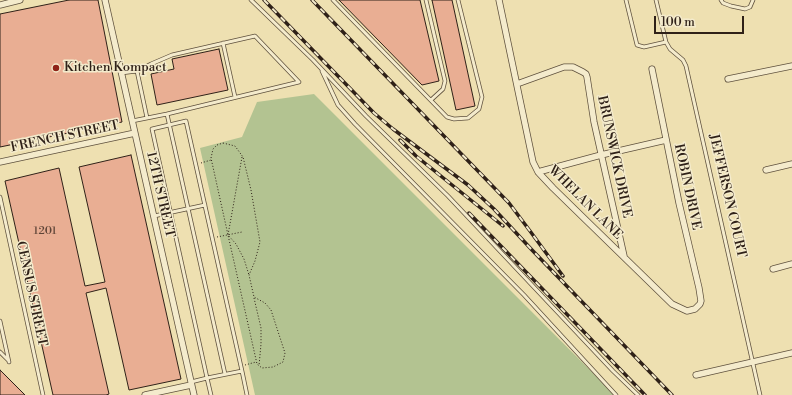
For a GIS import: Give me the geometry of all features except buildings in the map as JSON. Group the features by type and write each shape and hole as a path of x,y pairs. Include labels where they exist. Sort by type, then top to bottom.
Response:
{"street":[{"path":"0,4 20,0"},
{"name":"12TH STREET","path":"105,0 194,395"},
{"name":"WHELAN LANE","path":"499,0 533,162 538,172 672,304 688,311 697,308"},
{"path":"728,79 792,66"},
{"name":"BRUNSWICK DRIVE","path":"517,84 564,67 576,68 588,77 594,122 624,257"},
{"name":"ROBIN DRIVE","path":"652,69 679,203 699,288 700,304 697,308"},
{"name":"FRENCH STREET","path":"0,162 135,133"},
{"path":"538,172 601,155 666,140"},
{"path":"766,170 792,164"},
{"path":"773,269 792,264"},
{"path":"696,375 792,354"},
{"path":"145,395 161,393 191,383"}],"lane":[{"path":"251,0 448,196 613,371 638,395"},
{"path":"333,0 447,117 454,119 468,118 479,108 482,97 458,0"},
{"path":"426,0 445,81 443,89 431,100"},
{"path":"626,0 637,45 644,48 666,42"},
{"name":"JEFFERSON COURT","path":"656,0 666,42 670,50 683,60 686,66 760,395"},
{"path":"721,0 723,3 744,9 750,7 753,0"},
{"path":"121,73 137,71 172,55 255,36 299,82 132,121"},
{"path":"223,44 235,97"},
{"path":"320,68 338,105 355,124 524,295 616,395"},
{"path":"137,71 147,118"},
{"path":"167,114 225,374"},
{"path":"211,395 152,129 186,121 247,395"},
{"name":"CENSUS STREET","path":"0,197 43,395"},
{"path":"154,216 205,205"},
{"path":"0,321 9,362 0,352"},
{"path":"191,383 207,378 242,371"}],"path":[{"path":"249,275 255,261 260,242 251,190 242,156 235,146 223,143 213,149 212,160 228,235 256,362 262,368 272,367 282,362 285,353 272,310 265,303 254,298"},
{"path":"228,235 242,156"},
{"path":"196,164 212,160"},
{"path":"212,238 242,232"},
{"path":"228,235 236,244 244,259 249,275 261,328 259,366"},
{"path":"241,366 256,362"}],"green space":[{"path":"314,94 615,395 255,395 200,148 242,137 257,102"}],"railway":[{"path":"264,0 374,113 468,185 494,209 672,395"},
{"path":"312,0 509,203 563,276"},
{"path":"400,140 416,156 503,226"},
{"path":"469,213 645,395"}],"place":[{"name":"Kitchen Kompact","path":"56,68"}]}
